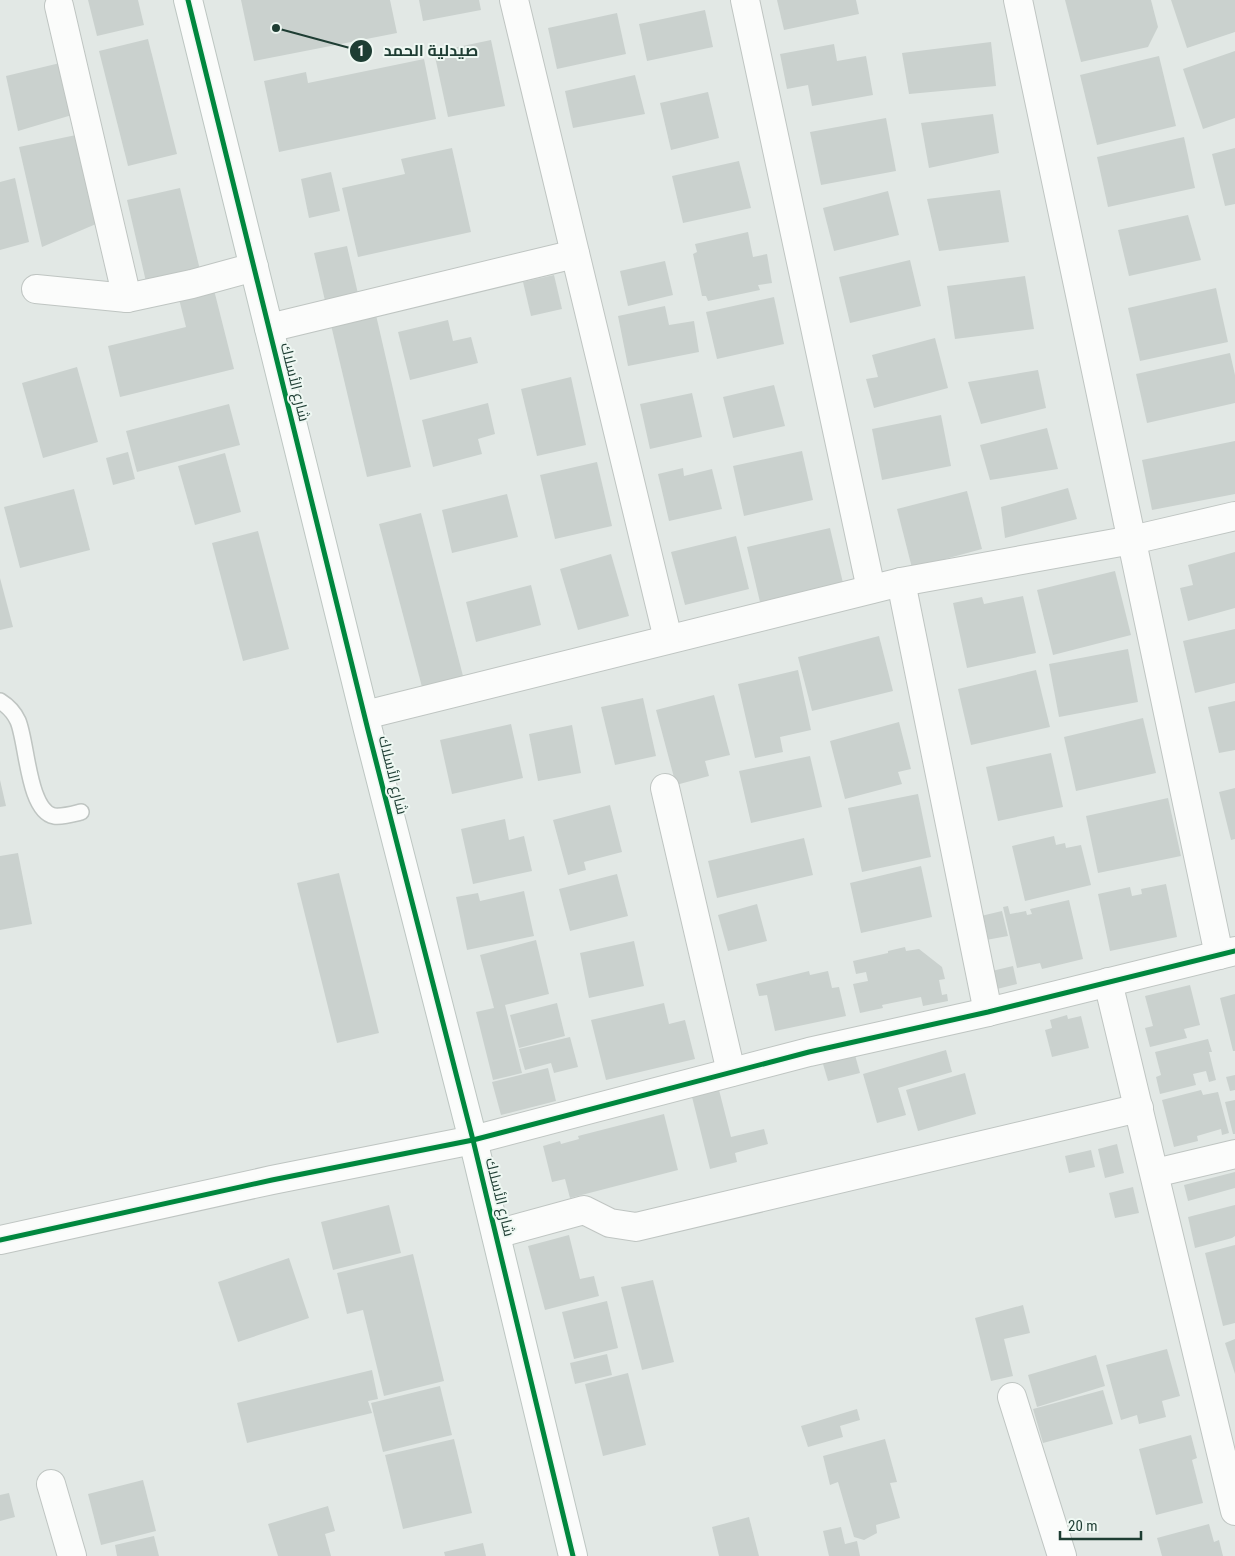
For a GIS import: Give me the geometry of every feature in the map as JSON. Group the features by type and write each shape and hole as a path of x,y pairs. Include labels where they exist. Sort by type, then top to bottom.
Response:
{"street":[{"name":"شارع الأسلاك","path":"188,0 365,715 473,1140 573,1556"},
{"path":"514,0 668,639"},
{"path":"745,0 871,589"},
{"path":"0,1240 272,1180 473,1140 809,1052 988,1012 1227,953 1132,540 1018,0"},
{"path":"59,6 127,298"},
{"path":"269,328 575,254"},
{"path":"36,289 127,298 192,284 254,267"},
{"path":"365,715 900,582 1132,540 1235,516"},
{"path":"900,582 988,1012"},
{"path":"665,788 731,1072"},
{"path":"1108,982 1154,1173 1226,1438 1235,1511"},
{"path":"496,1234 584,1210 610,1223 636,1227 1139,1108"},
{"path":"1154,1173 1235,1154"},
{"path":"1012,1397 1062,1556"},
{"path":"51,1484 72,1556"}],"lane":[{"path":"0,701 11,709 18,722 40,806 52,816 68,816 81,812"}],"building":[{"path":"88,0 138,0 144,25 97,36"},
{"path":"241,0 390,0 397,33 254,61"},
{"path":"419,0 479,0 481,10 423,21"},
{"path":"777,0 856,0 859,14 784,30"},
{"path":"1065,0 1151,0 1158,27 1148,47 1081,62"},
{"path":"1171,0 1235,0 1235,32 1187,48"},
{"path":"705,10 713,47 647,61 639,24"},
{"path":"617,13 626,54 557,69 548,28"},
{"path":"148,39 177,154 128,166 99,51"},
{"path":"491,40 505,106 448,117 434,52"},
{"path":"991,42 996,86 909,94 902,53"},
{"path":"834,44 837,61 866,56 873,95 812,106 808,85 787,89 780,54"},
{"path":"1235,51 1235,118 1203,129 1183,69"},
{"path":"1159,56 1176,126 1097,145 1080,75"},
{"path":"424,59 436,119 279,152 264,81 306,72 308,83"},
{"path":"60,63 72,115 18,131 6,76"},
{"path":"635,75 645,114 573,128 565,91"},
{"path":"708,92 719,138 671,150 660,103"},
{"path":"993,114 999,153 929,168 921,123"},
{"path":"886,118 896,171 821,185 810,132"},
{"path":"76,135 96,224 42,247 19,147"},
{"path":"1184,137 1195,188 1108,207 1097,157"},
{"path":"452,148 471,232 358,257 342,188 405,174 401,159"},
{"path":"1235,148 1235,204 1225,206 1212,154"},
{"path":"739,161 751,208 683,223 672,176"},
{"path":"331,172 340,211 309,218 301,179"},
{"path":"15,178 29,242 0,250 0,182"},
{"path":"180,188 201,274 147,286 127,200"},
{"path":"1000,190 1009,242 939,251 927,199"},
{"path":"888,191 899,235 834,251 823,208"},
{"path":"1188,215 1201,260 1129,276 1118,230"},
{"path":"748,232 753,257 767,254 772,283 758,285 760,290 708,301 706,296 702,296 693,254 697,252 695,244"},
{"path":"347,246 359,298 326,305 314,253"},
{"path":"910,260 921,306 850,323 839,277"},
{"path":"665,261 673,295 628,306 620,271"},
{"path":"554,275 562,309 531,316 523,282"},
{"path":"1025,276 1034,329 955,339 947,286"},
{"path":"213,286 234,369 120,397 108,346 186,327 178,295"},
{"path":"1216,288 1228,342 1140,361 1128,308"},
{"path":"774,297 784,344 717,359 706,312"},
{"path":"665,306 669,325 694,321 699,352 628,366 618,316"},
{"path":"376,315 411,467 367,477 331,325"},
{"path":"448,320 453,341 471,337 478,363 410,380 398,332"},
{"path":"935,338 948,388 874,408 866,379 878,377 872,355"},
{"path":"1230,353 1235,375 1235,403 1147,423 1136,374"},
{"path":"77,367 98,442 43,458 22,383"},
{"path":"1038,370 1046,408 981,424 968,382"},
{"path":"571,377 586,445 537,456 521,389"},
{"path":"774,385 785,426 733,438 723,397"},
{"path":"692,393 702,437 650,449 640,404"},
{"path":"488,403 495,434 478,439 482,454 433,467 422,420"},
{"path":"229,404 240,445 137,472 126,431"},
{"path":"941,415 951,466 882,480 872,429"},
{"path":"1047,428 1058,469 990,480 980,445"},
{"path":"1235,441 1235,494 1152,510 1142,460"},
{"path":"802,451 813,500 744,516 733,466"},
{"path":"128,452 135,479 113,485 106,458"},
{"path":"225,453 241,512 195,525 178,466"},
{"path":"597,462 612,526 555,539 540,475"},
{"path":"683,468 684,476 712,469 722,509 669,521 658,474"},
{"path":"1068,488 1077,519 1005,538 1001,507"},
{"path":"74,489 90,550 20,568 4,507"},
{"path":"967,491 982,549 912,568 897,509"},
{"path":"507,494 518,537 452,553 442,510"},
{"path":"421,513 463,676 422,687 379,524"},
{"path":"830,528 843,583 760,602 747,547"},
{"path":"258,531 289,649 243,661 212,543"},
{"path":"736,536 749,589 685,605 671,552"},
{"path":"1235,552 1235,608 1188,621 1180,588 1193,585 1188,565"},
{"path":"611,554 629,616 578,630 560,569"},
{"path":"1115,571 1131,635 1053,655 1037,590"},
{"path":"0,578 13,627 0,630"},
{"path":"531,585 541,625 476,642 466,602"},
{"path":"1023,596 1036,653 967,668 953,603 982,597 984,604"},
{"path":"1235,629 1235,683 1195,693 1183,641"},
{"path":"879,636 893,691 812,711 798,657"},
{"path":"1128,649 1138,702 1059,717 1049,664"},
{"path":"798,670 811,730 780,737 783,752 755,758 738,684"},
{"path":"1036,670 1050,727 971,745 958,689"},
{"path":"714,695 730,755 705,761 709,776 676,785 656,710"},
{"path":"643,698 656,756 615,765 601,707"},
{"path":"1235,701 1235,750 1219,753 1208,707"},
{"path":"1143,718 1156,773 1076,791 1064,737"},
{"path":"899,722 911,769 898,772 902,784 845,799 830,741"},
{"path":"511,724 523,778 452,794 440,740"},
{"path":"572,725 581,773 538,781 529,734"},
{"path":"1051,753 1063,807 998,821 986,767"},
{"path":"810,756 822,807 751,823 739,771"},
{"path":"0,780 6,806 0,807"},
{"path":"1235,788 1235,839 1231,840 1219,792"},
{"path":"918,794 931,857 862,872 848,808"},
{"path":"1168,798 1181,856 1098,873 1086,816"},
{"path":"610,805 622,852 584,862 586,870 568,875 553,820"},
{"path":"505,819 509,840 524,836 532,871 473,884 461,829"},
{"path":"1054,836 1056,845 1065,843 1066,848 1081,845 1091,885 1025,901 1012,846"},
{"path":"804,838 813,875 717,898 708,861"},
{"path":"18,853 32,924 0,930 0,856"},
{"path":"921,866 932,917 861,933 850,883"},
{"path":"339,873 379,1033 337,1043 297,883"},
{"path":"617,874 628,916 570,931 559,889"},
{"path":"1166,884 1177,937 1110,951 1098,894 1130,887 1132,896 1142,894 1141,889"},
{"path":"524,891 534,936 467,950 456,897 478,893 480,901"},
{"path":"1069,900 1083,959 1042,969 1040,963 1017,968 1003,907 1008,906 1010,914 1026,911 1027,915 1032,914 1030,909"},
{"path":"757,904 767,941 728,951 718,915"},
{"path":"1002,911 1008,936 986,940 981,916"},
{"path":"536,940 549,994 505,1005 522,1073 493,1080 476,1012 494,1008 480,955"},
{"path":"634,941 644,986 589,998 580,953"},
{"path":"905,947 906,951 919,949 942,967 945,979 939,980 942,995 947,994 948,1001 923,1006 921,997 882,1005 883,1008 860,1013 853,984 868,981 866,972 856,974 853,961"},
{"path":"1013,966 1017,984 997,989 992,971"},
{"path":"809,971 810,975 828,971 832,988 839,987 846,1016 775,1031 767,995 759,996 756,984"},
{"path":"1190,985 1200,1025 1184,1029 1187,1038 1150,1047 1145,1028 1153,1026 1145,996"},
{"path":"1235,994 1235,1051 1233,1051 1220,998"},
{"path":"557,1003 565,1036 519,1048 510,1015"},
{"path":"664,1003 669,1024 685,1020 695,1059 606,1080 591,1020"},
{"path":"1067,1015 1068,1019 1081,1016 1089,1048 1052,1057 1045,1030 1052,1028 1050,1020"},
{"path":"570,1037 578,1067 554,1073 551,1063 525,1070 519,1049"},
{"path":"1208,1039 1212,1052 1209,1052 1216,1080 1209,1082 1206,1071 1193,1074 1196,1085 1160,1094 1156,1077 1161,1075 1155,1052"},
{"path":"946,1050 952,1072 898,1088 906,1115 877,1123 863,1074"},
{"path":"855,1055 860,1073 828,1081 823,1064"},
{"path":"548,1068 556,1101 501,1115 492,1082"},
{"path":"965,1073 976,1114 918,1131 906,1090"},
{"path":"1235,1075 1235,1090 1230,1091 1226,1077"},
{"path":"719,1090 731,1137 764,1129 768,1144 735,1153 737,1162 710,1169 692,1097"},
{"path":"1201,1090 1203,1095 1218,1092 1229,1133 1222,1135 1221,1129 1197,1136 1198,1141 1174,1147 1162,1100"},
{"path":"1235,1100 1235,1134 1233,1134 1225,1102"},
{"path":"664,1114 678,1170 570,1198 565,1179 552,1182 543,1146 560,1141 561,1144 579,1139 578,1136"},
{"path":"1117,1144 1124,1173 1105,1178 1098,1149"},
{"path":"1091,1150 1095,1167 1069,1173 1065,1156"},
{"path":"1235,1172 1235,1188 1188,1201 1184,1185"},
{"path":"1133,1187 1139,1213 1115,1218 1109,1193"},
{"path":"389,1205 401,1253 333,1270 321,1222"},
{"path":"1235,1205 1235,1236 1195,1248 1188,1217"},
{"path":"569,1235 580,1279 594,1276 599,1296 545,1310 528,1246"},
{"path":"1235,1245 1235,1323 1223,1326 1205,1253"},
{"path":"413,1254 444,1381 384,1396 363,1310 347,1314 337,1273"},
{"path":"289,1258 309,1318 238,1342 218,1282"},
{"path":"653,1280 674,1362 642,1370 621,1287"},
{"path":"607,1301 618,1348 574,1359 562,1312"},
{"path":"1023,1305 1030,1333 1004,1339 1013,1376 991,1381 975,1318"},
{"path":"1235,1339 1235,1374 1225,1343"},
{"path":"1167,1349 1180,1396 1162,1401 1166,1417 1139,1424 1137,1415 1121,1420 1106,1365"},
{"path":"607,1354 612,1375 575,1384 570,1363"},
{"path":"1096,1355 1105,1386 1037,1407 1028,1375"},
{"path":"372,1370 378,1399 368,1401 372,1413 247,1443 237,1403"},
{"path":"628,1373 646,1445 603,1456 585,1384"},
{"path":"440,1386 452,1435 383,1452 371,1403"},
{"path":"1103,1390 1113,1424 1043,1443 1033,1409"},
{"path":"857,1409 860,1420 840,1426 843,1437 808,1447 801,1426"},
{"path":"1191,1435 1197,1458 1192,1460 1203,1503 1156,1515 1139,1449"},
{"path":"454,1439 472,1513 403,1529 385,1455"},
{"path":"885,1439 897,1482 890,1483 900,1518 876,1525 877,1533 864,1540 854,1537 838,1482 830,1485 823,1456"},
{"path":"143,1480 156,1531 101,1545 88,1494"},
{"path":"9,1493 15,1517 0,1521 0,1495"},
{"path":"328,1506 335,1531 325,1534 331,1556 278,1556 268,1524"},
{"path":"749,1517 759,1556 719,1556 712,1527"},
{"path":"1209,1524 1214,1542 1219,1540 1223,1556 1162,1556 1157,1538"},
{"path":"841,1527 845,1544 857,1541 860,1556 829,1556 823,1531"},
{"path":"154,1536 159,1556 117,1556 115,1545"},
{"path":"483,1543 486,1556 445,1556 444,1552"}],"cycle path":[{"path":"188,0 368,730 473,1140 573,1556"},
{"path":"0,1240 272,1180 473,1140 809,1052 988,1012 1235,951"}],"place":[{"name":"صيدلية الحمد","path":"276,28"}]}
